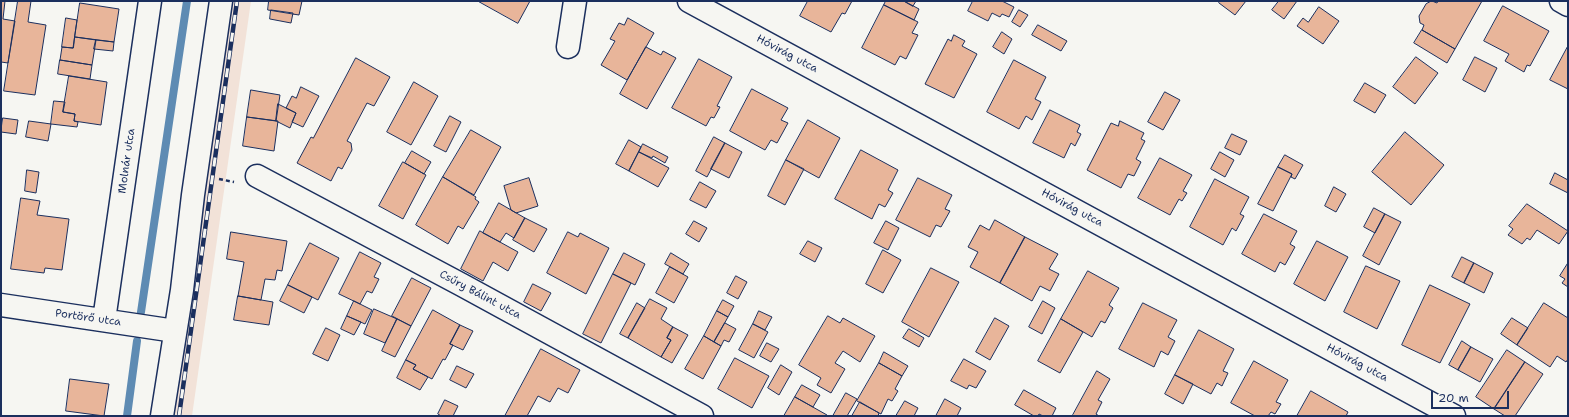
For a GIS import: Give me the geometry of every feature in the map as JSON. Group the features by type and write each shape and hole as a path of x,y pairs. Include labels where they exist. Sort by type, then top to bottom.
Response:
{"street":[{"name":"Molnár utca","path":"104,320 150,1"},
{"path":"162,416 182,290 192,195 222,1"},
{"path":"568,47 574,1"},
{"name":"Hóvirág utca","path":"689,1 1454,416"},
{"path":"1561,1 1568,5"},
{"name":"Csűry Bálint utca","path":"257,176 455,281 702,416"},
{"name":"Portörő utca","path":"1,305 175,331"}],"shaded area":[{"path":"218,1 251,1 192,416 159,416"}],"building":[{"path":"1,1 5,1 3,19 15,21 8,63 1,62"},
{"path":"18,1 31,1 28,22 46,25 35,95 4,91"},
{"path":"269,1 302,1 299,15 268,10"},
{"path":"478,1 530,1 518,23"},
{"path":"808,1 852,1 845,14 842,13 831,32 800,16"},
{"path":"886,1 904,1 919,9 914,20 884,5"},
{"path":"904,1 916,1 913,6"},
{"path":"973,1 1002,1 1014,7 1009,17 1002,14 1000,17 992,13 988,21 968,11"},
{"path":"1220,1 1246,1 1235,15 1219,3"},
{"path":"1279,1 1297,1 1284,19 1272,10"},
{"path":"1432,1 1437,3 1438,1 1482,1 1455,49 1422,30 1424,25 1420,23 1419,16 1426,4"},
{"path":"80,3 119,9 114,42 75,37"},
{"path":"884,5 918,22 912,33 918,35 906,59 900,56 895,65 862,48"},
{"path":"1503,6 1549,31 1530,66 1527,65 1524,72 1505,61 1509,54 1484,41"},
{"path":"1319,7 1339,21 1323,44 1297,26 1303,18 1308,22"},
{"path":"271,10 293,13 291,23 270,19"},
{"path":"1019,10 1028,15 1020,27 1012,22"},
{"path":"66,18 77,20 73,48 62,47"},
{"path":"628,18 654,33 627,80 601,65 615,41 610,39 619,23 624,25"},
{"path":"1038,25 1067,41 1061,51 1032,35"},
{"path":"1422,30 1455,49 1447,63 1414,43"},
{"path":"1002,32 1012,39 1004,54 993,47"},
{"path":"954,35 965,41 962,46 977,54 954,98 925,84 948,39 951,41"},
{"path":"75,37 96,40 92,65 60,60 62,47 73,48"},
{"path":"96,40 114,42 113,51 94,49"},
{"path":"1568,46 1568,89 1550,80"},
{"path":"646,47 661,55 663,51 676,58 647,109 620,94"},
{"path":"1416,57 1438,73 1415,104 1393,87"},
{"path":"1475,57 1497,68 1485,92 1463,80"},
{"path":"356,58 390,77 374,106 367,103 347,141 351,143 352,150 342,169 338,167 331,181 297,163 311,137 313,138"},
{"path":"699,59 732,77 717,106 720,107 714,118 711,117 706,126 672,108"},
{"path":"60,60 92,65 90,79 58,74"},
{"path":"1014,60 1046,77 1035,99 1041,102 1032,120 1026,116 1019,129 987,112"},
{"path":"69,76 107,82 101,125 74,121 75,114 63,112"},
{"path":"414,82 438,96 411,145 387,132"},
{"path":"1365,83 1386,95 1375,113 1354,101"},
{"path":"301,87 319,96 303,127 292,122 296,113 286,108 292,96 296,98"},
{"path":"752,89 788,108 781,120 788,123 777,143 771,140 765,150 730,131"},
{"path":"251,90 280,95 276,121 247,117"},
{"path":"1165,92 1180,100 1163,130 1148,122"},
{"path":"54,101 65,102 63,112 75,114 74,121 78,122 77,127 51,124"},
{"path":"278,104 296,113 290,128 276,121"},
{"path":"1050,110 1080,125 1077,132 1081,134 1075,146 1071,143 1064,158 1033,143"},
{"path":"450,116 461,122 446,152 434,146"},
{"path":"247,117 278,121 274,151 243,146"},
{"path":"3,118 18,120 16,134 1,132"},
{"path":"808,120 840,138 819,178 786,160"},
{"path":"29,121 51,124 48,141 26,137"},
{"path":"1120,121 1144,133 1141,139 1145,141 1136,159 1141,162 1134,176 1128,174 1121,188 1087,170 1111,123 1118,126"},
{"path":"471,130 501,147 474,195 443,177"},
{"path":"1405,132 1444,165 1411,205 1372,172"},
{"path":"1232,134 1247,141 1240,155 1225,148"},
{"path":"714,137 725,143 707,177 696,171"},
{"path":"629,140 641,147 629,171 616,164"},
{"path":"725,143 742,152 729,178 711,169"},
{"path":"643,144 668,157 665,163 653,156 652,158 639,152"},
{"path":"861,150 898,170 888,190 893,193 885,207 879,204 872,219 835,199"},
{"path":"412,151 431,162 424,174 405,163"},
{"path":"639,152 669,168 658,187 629,171"},
{"path":"1220,152 1234,160 1225,177 1211,169"},
{"path":"1285,155 1303,165 1295,179 1291,177 1292,174 1278,167"},
{"path":"1160,158 1192,175 1183,191 1187,193 1182,201 1179,199 1170,215 1138,198"},
{"path":"786,160 804,169 785,205 768,196"},
{"path":"403,162 426,175 403,219 379,206"},
{"path":"1278,167 1292,174 1273,211 1258,204"},
{"path":"27,170 39,172 36,193 25,191"},
{"path":"1555,173 1568,180 1568,193 1550,184"},
{"path":"443,177 476,197 475,199 479,202 463,229 458,226 448,244 416,225"},
{"path":"529,178 538,206 516,213 511,210 504,186"},
{"path":"918,178 952,195 945,209 950,211 941,227 936,225 930,237 896,220"},
{"path":"1215,179 1249,197 1240,214 1244,216 1236,231 1232,228 1223,245 1190,227"},
{"path":"700,182 716,191 706,208 690,200"},
{"path":"1334,187 1346,194 1336,212 1325,206"},
{"path":"21,198 40,201 37,215 69,219 62,270 45,268 44,273 11,269"},
{"path":"499,203 525,218 514,238 506,233 500,242 483,233"},
{"path":"1527,204 1568,231 1559,244 1537,230 1530,240 1527,238 1522,244 1508,235 1513,229 1509,226"},
{"path":"1374,208 1385,214 1375,233 1364,227"},
{"path":"1264,214 1297,231 1290,244 1295,247 1285,265 1280,262 1275,272 1242,254"},
{"path":"1385,214 1401,222 1379,265 1363,256"},
{"path":"525,218 547,229 534,252 513,240"},
{"path":"995,220 1025,237 1000,283 970,267 978,252 968,247 980,225 989,230"},
{"path":"694,221 707,228 699,242 686,234"},
{"path":"886,221 899,228 888,250 874,243"},
{"path":"480,231 518,252 508,271 493,262 483,281 461,269"},
{"path":"231,232 287,241 282,271 277,270 275,280 265,279 261,300 238,296 244,262 227,259"},
{"path":"568,232 578,237 580,233 609,248 586,294 547,273"},
{"path":"1025,237 1058,254 1049,269 1059,274 1050,291 1040,286 1032,301 1000,283"},
{"path":"808,241 822,248 815,262 800,254"},
{"path":"1317,241 1348,257 1325,301 1294,284"},
{"path":"310,243 339,258 318,300 288,285"},
{"path":"883,250 901,260 883,293 866,284"},
{"path":"360,252 381,263 374,277 379,279 372,293 367,291 360,304 339,294"},
{"path":"624,253 645,264 635,285 613,274"},
{"path":"671,253 689,264 683,274 665,264"},
{"path":"1462,257 1474,263 1464,283 1452,277"},
{"path":"1474,263 1493,273 1484,293 1464,283"},
{"path":"1568,263 1568,287 1562,283 1565,279 1560,276"},
{"path":"1366,266 1400,281 1377,329 1344,312"},
{"path":"670,267 688,277 674,303 656,293"},
{"path":"931,268 959,282 929,337 902,322"},
{"path":"1088,271 1119,288 1109,305 1113,308 1105,323 1101,321 1092,337 1061,319"},
{"path":"613,274 631,283 601,343 583,334"},
{"path":"736,276 747,282 738,299 727,293"},
{"path":"412,278 431,288 411,326 392,316"},
{"path":"533,284 551,293 541,311 524,302"},
{"path":"288,285 312,297 304,313 280,301"},
{"path":"1430,285 1470,304 1440,363 1402,345"},
{"path":"238,296 273,302 269,325 234,320"},
{"path":"650,299 667,308 661,319 673,327 667,338 671,340 661,357 628,338"},
{"path":"723,300 734,306 728,317 717,311"},
{"path":"354,301 372,310 365,324 347,316"},
{"path":"1043,301 1055,308 1042,334 1029,327"},
{"path":"637,303 645,308 628,338 620,334"},
{"path":"1143,303 1177,320 1168,337 1175,341 1168,355 1161,351 1154,367 1119,349"},
{"path":"1544,303 1568,318 1568,359 1566,362 1557,356 1550,367 1517,345"},
{"path":"374,309 397,319 385,343 364,334"},
{"path":"433,310 460,325 450,344 453,345 432,379 413,369 416,365 406,360"},
{"path":"717,311 728,317 714,342 704,336"},
{"path":"759,311 772,317 765,330 753,324"},
{"path":"347,316 361,322 354,335 341,329"},
{"path":"828,316 840,323 843,318 875,336 860,362 843,351 835,363 845,369 831,393 817,385 821,378 799,365"},
{"path":"995,318 1009,326 990,360 976,352"},
{"path":"1512,318 1528,328 1517,345 1501,334"},
{"path":"397,319 411,326 395,357 382,351"},
{"path":"1061,319 1083,332 1060,373 1038,361"},
{"path":"725,323 736,329 729,342 724,340 721,346 714,342"},
{"path":"753,324 768,332 754,358 739,350"},
{"path":"460,325 473,331 463,350 450,344"},
{"path":"673,327 688,335 672,363 661,357 671,340 667,338"},
{"path":"326,328 340,335 328,361 313,354"},
{"path":"909,329 924,338 919,347 903,338"},
{"path":"1199,330 1234,349 1223,371 1228,373 1222,386 1217,383 1211,394 1175,375"},
{"path":"704,336 721,346 703,379 685,369"},
{"path":"1462,341 1471,347 1458,370 1449,365"},
{"path":"767,343 779,349 771,362 760,356"},
{"path":"1471,347 1493,359 1480,382 1458,370"},
{"path":"541,349 580,370 568,393 558,388 550,402 538,396 527,416 505,416"},
{"path":"1507,350 1525,362 1494,409 1476,397"},
{"path":"884,352 908,366 902,376 879,363"},
{"path":"735,358 769,376 752,408 718,389"},
{"path":"964,359 986,371 976,388 969,385 967,389 951,381"},
{"path":"406,360 416,365 413,369 428,377 420,390 397,378"},
{"path":"1254,361 1288,380 1276,402 1281,404 1275,414 1271,412 1268,416 1255,416 1231,403"},
{"path":"1525,362 1543,374 1515,416 1505,416 1494,409"},
{"path":"879,363 902,376 895,389 898,391 892,401 888,399 881,414 857,401"},
{"path":"781,365 792,372 779,395 768,388"},
{"path":"457,366 474,374 466,388 450,380"},
{"path":"1097,371 1110,379 1098,400 1102,402 1096,414 1099,416 1074,416 1073,415"},
{"path":"1175,375 1193,384 1183,404 1165,394"},
{"path":"70,379 109,384 104,416 66,411"},
{"path":"802,385 820,395 813,407 795,397"},
{"path":"1024,390 1056,408 1052,416 1043,416 1039,414 1038,416 1034,416 1015,405"},
{"path":"1311,391 1348,412 1346,416 1297,416"},
{"path":"846,393 857,399 847,416 833,416"},
{"path":"795,397 827,415 784,416"},
{"path":"945,399 961,408 957,416 936,416"},
{"path":"445,400 458,406 453,416 441,416 438,414"},
{"path":"905,401 918,408 914,416 896,416"},
{"path":"860,402 879,413 878,416 852,416"}],"waterway":[{"path":"141,312 187,1"},
{"path":"127,416 137,341"}],"railway":[{"path":"179,416 237,1"}]}
